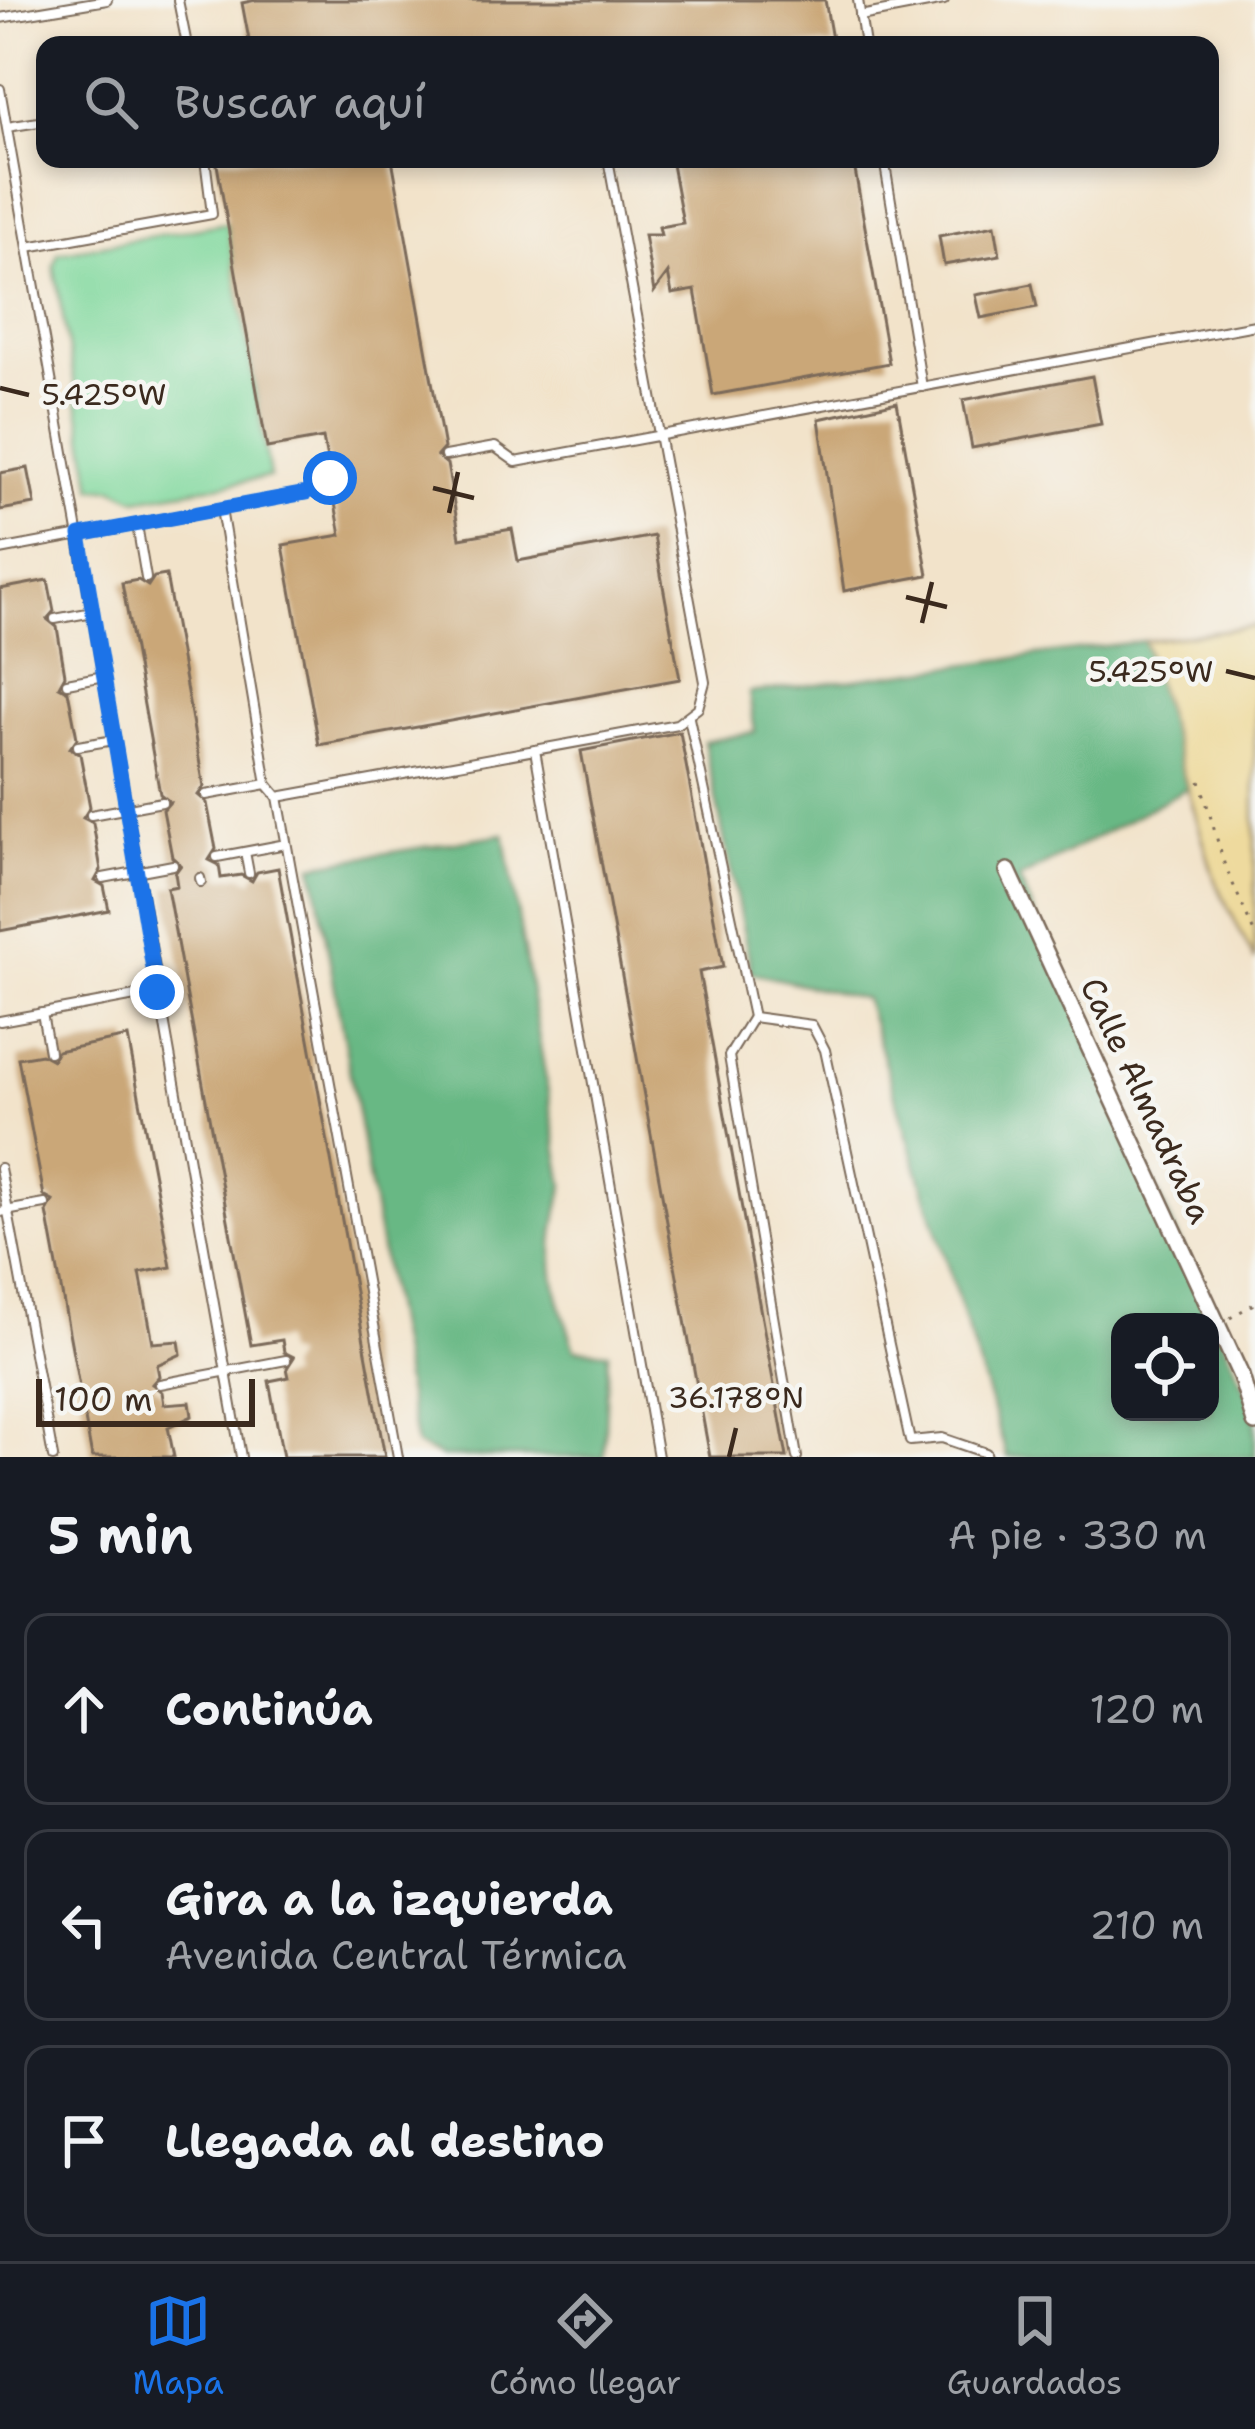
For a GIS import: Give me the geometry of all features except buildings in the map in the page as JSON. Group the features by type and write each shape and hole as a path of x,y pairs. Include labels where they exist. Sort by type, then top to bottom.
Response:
{"street":[{"name":"Calle Almadraba","path":"1008,871 1213,1313"},
{"name":"Calle Almadraba","path":"1219,1326 1255,1424"}],"lane":[{"path":"0,19 107,0"},
{"path":"178,0 185,36"},
{"path":"858,0 863,36"},
{"path":"860,16 944,0"},
{"path":"0,88 241,1457"},
{"path":"7,127 36,123"},
{"path":"28,247 212,214 207,168"},
{"path":"278,797 677,724 689,718 704,696 610,168"},
{"path":"886,168 922,387"},
{"path":"446,456 495,447 516,462 1255,325"},
{"path":"0,550 306,493 330,478"},
{"path":"221,509 267,784 278,797 398,1457"},
{"path":"136,524 146,578"},
{"path":"55,619 93,612"},
{"path":"67,682 104,676"},
{"path":"689,718 753,1017 729,1055 797,1457"},
{"path":"79,746 114,740"},
{"path":"535,750 658,1457"},
{"path":"206,795 267,784"},
{"path":"91,815 162,802"},
{"path":"217,857 286,844"},
{"path":"245,852 249,873"},
{"path":"103,878 173,865"},
{"path":"0,1021 157,992"},
{"path":"42,1013 49,1052"},
{"path":"753,1017 812,1025 825,1051 910,1441 942,1438 987,1457"},
{"path":"0,1168 4,1211 53,1457"},
{"path":"4,1211 45,1204"},
{"path":"365,1347 377,1344"},
{"path":"160,1384 286,1360"}],"path":[{"path":"1200,781 1224,863 1255,935"},
{"path":"1219,1323 1255,1303"}],"green space":[{"path":"227,223 270,477 137,499 113,488 93,488 54,266 58,253"},
{"path":"1144,641 1187,788 1019,879 1212,1313 1111,1313 1111,1421 1219,1421 1219,1330 1255,1411 1255,1457 1007,1457 865,999 752,973 704,742 755,732 749,693"},
{"path":"504,834 564,1186 554,1232 556,1286 575,1349 608,1352 604,1457 442,1457 416,1446 313,865"}],"sand":[{"path":"1255,626 1255,961 1215,881 1144,641"}],"route":[{"path":"157,992 80,535 306,493 330,478"}]}
